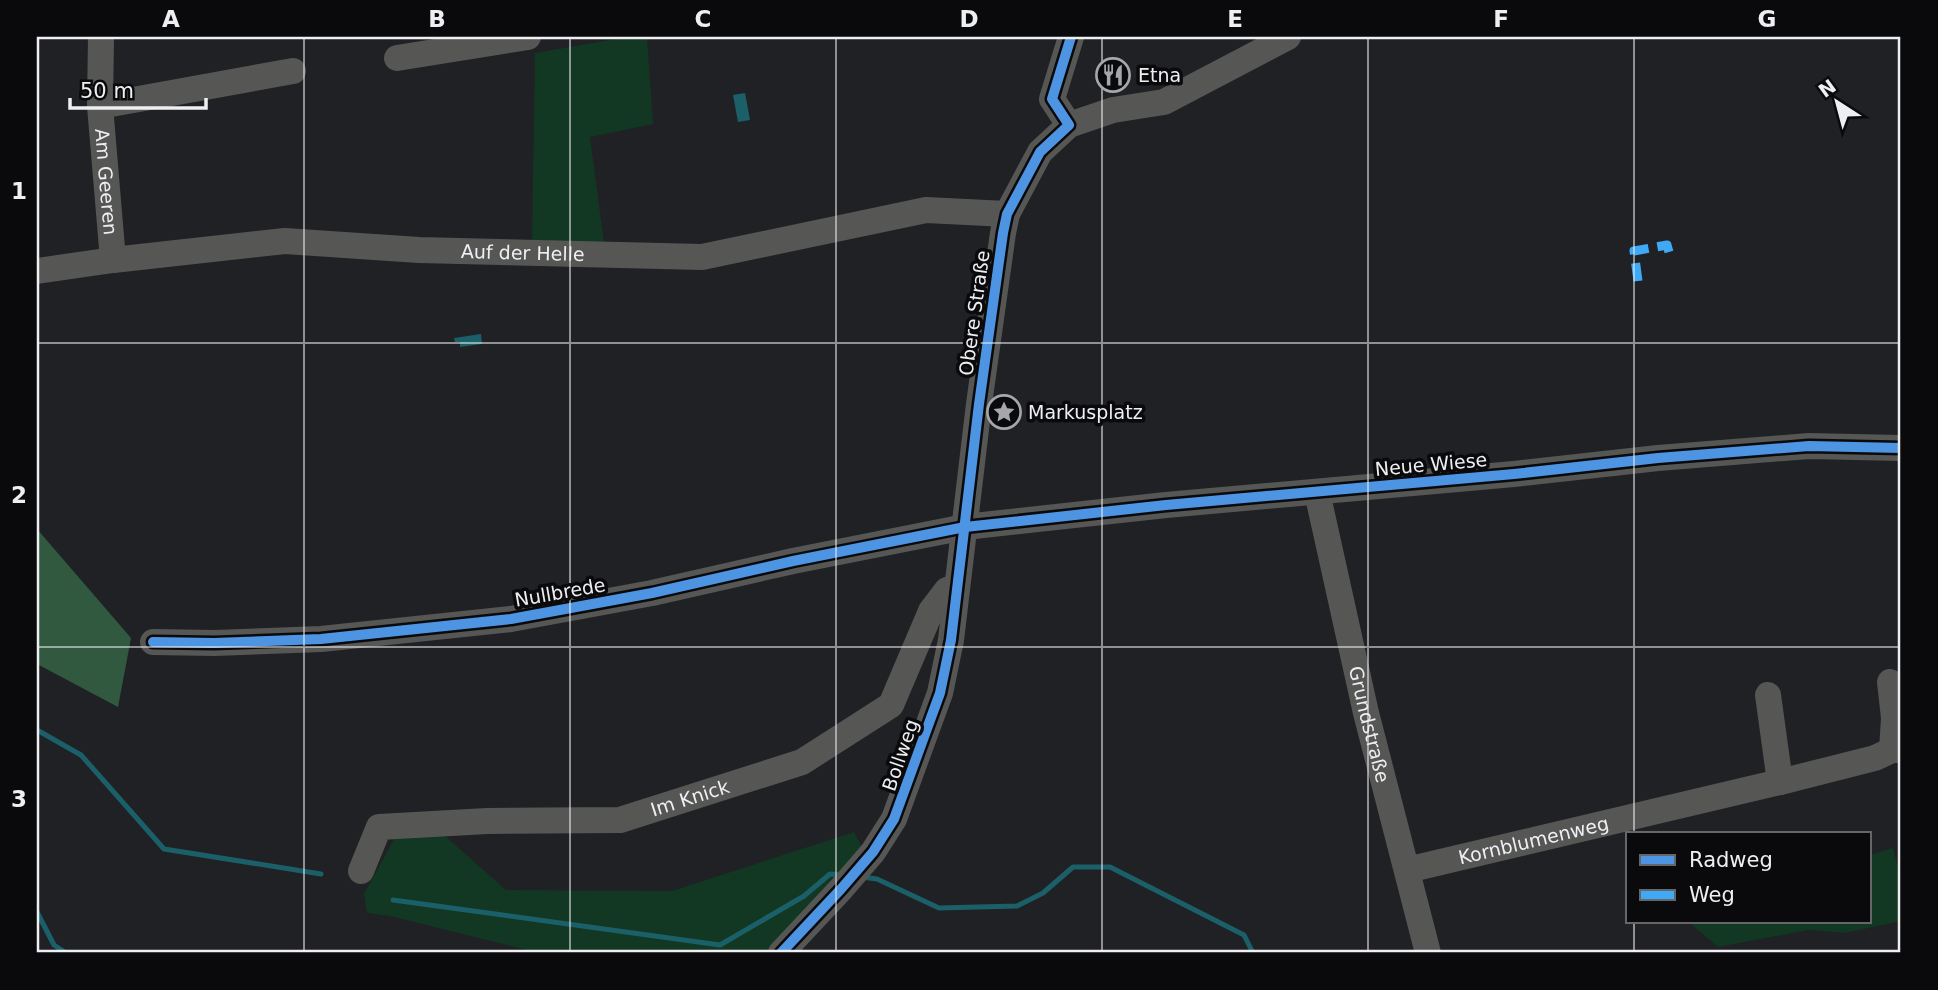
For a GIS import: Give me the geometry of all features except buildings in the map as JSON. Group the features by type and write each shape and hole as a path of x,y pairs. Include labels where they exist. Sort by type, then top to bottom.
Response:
{"street":[{"name":"Am Geeren","path":"101,37 100,106 113,260"},
{"path":"397,58 528,37"},
{"path":"1069,125 1052,99 1071,37"},
{"name":"Obere Straße","path":"965,527 979,404 1007,214 1040,152 1069,125 1095,114 1164,102 1288,37"},
{"name":"Am Geeren","path":"100,106 293,71"},
{"name":"Auf der Helle","path":"37,271 285,241 419,250 702,257 926,210 1007,214"},
{"name":"Neue Wiese","path":"965,527 1166,505 1514,474 1589,464 1809,446 1901,449"},
{"name":"Grundstraße","path":"1318,492 1366,713 1428,953"},
{"name":"Bollweg","path":"780,953 873,852 899,810 940,693 951,640 965,527"},
{"name":"Nullbrede","path":"153,642 321,639 511,619 652,593 793,561 965,527"},
{"name":"Im Knick","path":"361,871 379,827 487,821 620,820 802,762 891,705 931,611 947,590 957,587"},
{"name":"Kornblumenweg","path":"1407,870 1780,782 1875,758 1896,750 1890,682"},
{"path":"1768,695 1780,782"}],"green space":[{"path":"628,37 647,37 653,124 590,137 604,243 532,241 535,53"},
{"path":"37,529 131,638 118,707 37,664"},
{"path":"854,832 863,849 767,953 552,953 527,950 390,916 367,913 364,894 397,834 445,836 506,890 672,891"},
{"path":"1893,848 1901,880 1901,921 1845,933 1808,930 1718,947 1691,924 1871,923 1871,855"}],"water":[{"path":"745,93 750,120 738,122 733,95"},
{"path":"481,334 482,344 460,347 460,342 455,342 454,338"}],"waterway":[{"path":"37,730 81,755 164,849 321,874"},
{"path":"862,877 877,879 939,908 1017,906 1043,893 1073,867 1110,867 1244,935 1253,953"},
{"path":"393,900 720,945 804,896 830,874 842,875"},
{"path":"37,912 54,945 66,953"}],"marked path":[{"path":"1638,281 1634,251 1667,245 1669,252"}],"cycle path":[{"path":"781,953 873,852 894,819 940,693 951,640 979,404 1003,233 1007,214 1040,152 1069,125 1052,99 1071,37"},
{"path":"153,642 321,639 511,619 652,593 793,561 965,527 1658,458 1809,446 1901,448"}],"place":[{"name":"Etna","path":"1113,75"},
{"name":"Markusplatz","path":"1004,412"}]}
